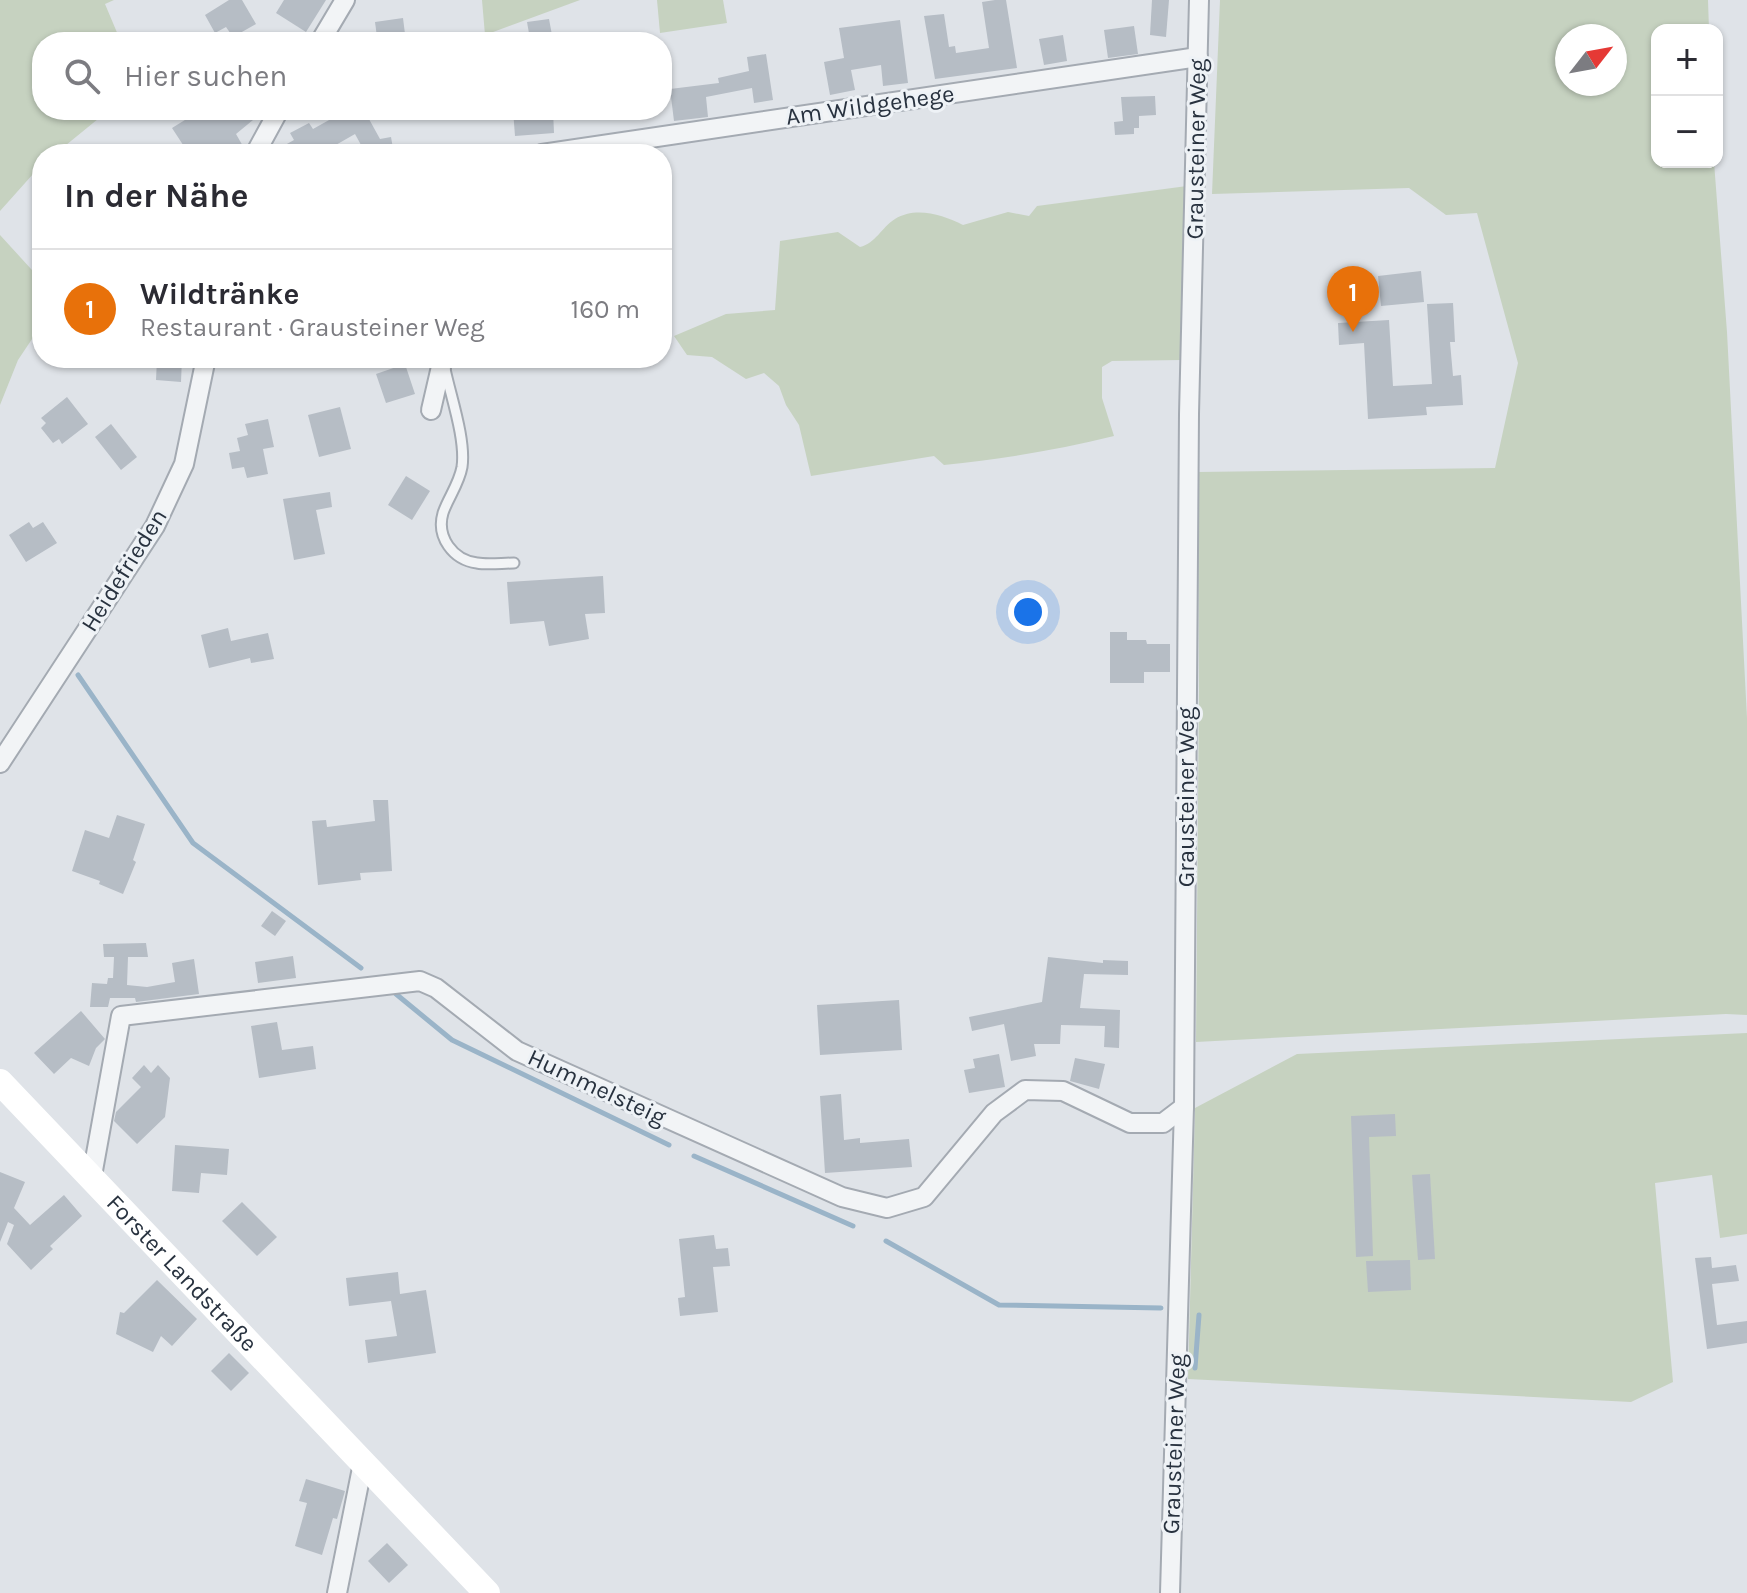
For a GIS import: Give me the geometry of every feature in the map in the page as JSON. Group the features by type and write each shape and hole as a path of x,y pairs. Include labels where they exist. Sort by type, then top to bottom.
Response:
{"main road":[{"name":"Forster Landstraße","path":"0,1082 487,1593"}],"street":[{"path":"326,32 345,0"},
{"name":"Grausteiner Weg","path":"1170,1593 1184,1107 1189,452 1199,0"},
{"name":"Am Wildgehege","path":"610,144 1198,57"},
{"path":"260,144 274,120"},
{"name":"Heidefrieden","path":"0,763 155,526 184,464 204,368"},
{"path":"431,410 441,368"},
{"name":"Hummelsteig","path":"92,1176 121,1016 420,981 436,988 517,1051 842,1197 887,1208 924,1197 994,1113 1025,1090 1063,1091 1130,1123 1163,1123 1184,1107"},
{"path":"337,1593 363,1463"}],"lane":[{"path":"445,368 462,467 443,512 441,525 444,539 451,550 476,563 514,563"}],"green space":[{"path":"0,0 114,0 105,4 117,32 32,32 32,120 97,120 67,144 32,144 32,175 0,211"},
{"path":"482,0 580,0 493,32 485,32"},
{"path":"657,0 723,0 727,23 660,32"},
{"path":"1220,0 1708,0 1709,24 1651,24 1651,168 1714,168 1727,332 1747,718 1747,1015 1196,1042 1198,472 1495,468 1518,363 1477,213 1446,215 1409,188 1212,194"},
{"path":"1187,186 1182,360 1112,361 1102,367 1102,398 1114,436 987,460 944,465 934,456 811,476 799,425 786,405 779,386 764,373 746,379 712,357 687,355 674,336 726,314 775,310 780,241 838,232 860,247 895,219 912,213 938,215 963,225 1008,212 1029,216 1037,206"},
{"path":"0,235 32,270 32,339 18,360 0,405"},
{"path":"1747,1033 1747,1234 1720,1238 1712,1175 1655,1183 1673,1382 1631,1402 1188,1379 1195,1108 1297,1054"}],"building":[{"path":"229,0 242,0 256,24 242,32 230,32 226,27 214,32 205,15"},
{"path":"284,0 326,0 306,32 276,13"},
{"path":"1006,0 1017,68 935,79 924,16 944,14 949,47 955,46 956,53 989,48 982,2"},
{"path":"1152,0 1169,0 1166,37 1150,35"},
{"path":"403,18 405,32 376,32 375,22"},
{"path":"549,19 551,32 529,32 527,22"},
{"path":"900,20 908,83 883,86 881,65 851,70 855,90 830,95 824,62 844,58 839,28"},
{"path":"1134,26 1138,54 1108,58 1104,30"},
{"path":"1063,35 1067,61 1044,65 1039,39"},
{"path":"766,54 773,100 754,103 752,88 706,97 708,117 674,121 672,89 719,83 718,78 749,71 747,57"},
{"path":"1155,96 1156,115 1139,116 1139,128 1134,128 1134,134 1115,135 1114,122 1123,121 1121,97"},
{"path":"185,120 253,120 236,134 242,144 182,144 172,128"},
{"path":"329,120 370,120 380,139 391,137 392,144 360,144 355,134 338,144 287,144 294,140 290,133 309,123 313,129"},
{"path":"514,120 553,120 554,133 515,136"},
{"path":"1421,271 1424,302 1381,306 1378,276"},
{"path":"1453,303 1455,342 1450,342 1453,376 1461,375 1463,405 1426,407 1427,415 1368,419 1364,343 1339,345 1338,323 1389,320 1393,386 1432,384 1427,304"},
{"path":"157,368 182,368 181,382 156,380"},
{"path":"393,368 406,368 415,394 386,403 376,374"},
{"path":"67,397 88,424 62,444 59,439 53,443 41,428 46,423 41,418"},
{"path":"340,407 351,449 319,457 308,415"},
{"path":"268,419 274,447 263,449 268,474 247,478 244,467 232,469 229,453 240,451 237,438 248,435 245,424"},
{"path":"111,424 137,457 121,470 95,437"},
{"path":"406,476 430,491 412,520 388,505"},
{"path":"330,492 332,507 316,510 325,554 294,560 283,499"},
{"path":"29,522 33,528 43,522 57,543 26,562 9,535"},
{"path":"603,576 605,613 585,614 589,639 549,646 544,621 510,624 507,582"},
{"path":"228,628 231,641 268,633 274,659 251,663 250,658 209,668 201,635"},
{"path":"1110,632 1127,632 1127,640 1146,640 1147,644 1170,644 1170,672 1144,672 1144,683 1110,683"},
{"path":"373,800 388,800 392,871 360,873 361,880 318,885 312,821 326,820 327,827 375,821"},
{"path":"117,815 145,824 133,860 136,862 123,894 72,871 85,830 109,838"},
{"path":"272,911 286,921 275,936 261,926"},
{"path":"146,943 148,957 128,957 127,985 147,987 175,982 172,963 194,959 199,994 136,1002 135,998 110,998 108,1007 90,1007 92,983 107,984 108,978 113,978 114,957 104,957 103,944"},
{"path":"293,956 296,978 258,983 255,962"},
{"path":"1048,957 1103,963 1103,960 1128,961 1128,975 1084,974 1080,1008 1120,1010 1119,1048 1104,1047 1105,1026 1061,1025 1060,1044 1034,1044 1036,1056 1011,1061 1004,1024 972,1031 969,1017 1042,1002"},
{"path":"899,1000 902,1050 820,1055 817,1005"},
{"path":"81,1011 105,1039 96,1048 89,1066 71,1058 54,1074 34,1053"},
{"path":"277,1022 282,1050 313,1046 316,1069 259,1078 251,1026"},
{"path":"999,1054 1005,1087 969,1093 964,1070 975,1068 973,1059"},
{"path":"1075,1058 1105,1064 1099,1089 1070,1081"},
{"path":"144,1065 151,1073 158,1065 170,1078 165,1117 137,1144 114,1121 116,1112 141,1087 132,1078"},
{"path":"841,1094 844,1140 860,1138 860,1143 909,1139 912,1167 825,1173 820,1096"},
{"path":"1395,1114 1396,1136 1369,1137 1373,1256 1356,1257 1351,1116"},
{"path":"175,1145 229,1149 227,1175 201,1173 199,1193 172,1191"},
{"path":"0,1172 25,1182 14,1208 30,1225 64,1195 82,1216 50,1246 53,1249 31,1270 7,1244 14,1225 8,1222 0,1242"},
{"path":"1430,1174 1435,1259 1418,1260 1412,1175"},
{"path":"242,1202 277,1237 257,1256 222,1221"},
{"path":"714,1235 716,1249 728,1248 730,1266 713,1267 718,1312 680,1316 678,1298 685,1297 679,1239"},
{"path":"1711,1257 1712,1268 1736,1265 1739,1281 1712,1284 1717,1325 1747,1321 1747,1343 1707,1349 1695,1258"},
{"path":"1410,1260 1411,1290 1368,1292 1366,1261"},
{"path":"398,1272 400,1294 426,1290 436,1353 368,1363 365,1340 397,1336 391,1301 349,1306 346,1278"},
{"path":"157,1280 197,1319 172,1346 161,1336 153,1352 116,1334 120,1312 124,1313"},
{"path":"229,1353 249,1373 231,1391 211,1371"},
{"path":"306,1479 345,1491 322,1555 295,1546 307,1503 299,1501"},
{"path":"387,1543 408,1565 389,1583 368,1561"}],"waterway":[{"path":"78,675 193,843 361,968"},
{"path":"396,994 452,1040 669,1145"},
{"path":"694,1156 853,1226"},
{"path":"886,1241 999,1305 1161,1308"},
{"path":"1195,1368 1199,1315"}],"place":[{"name":"Wildtränke","path":"1353,332"}]}
